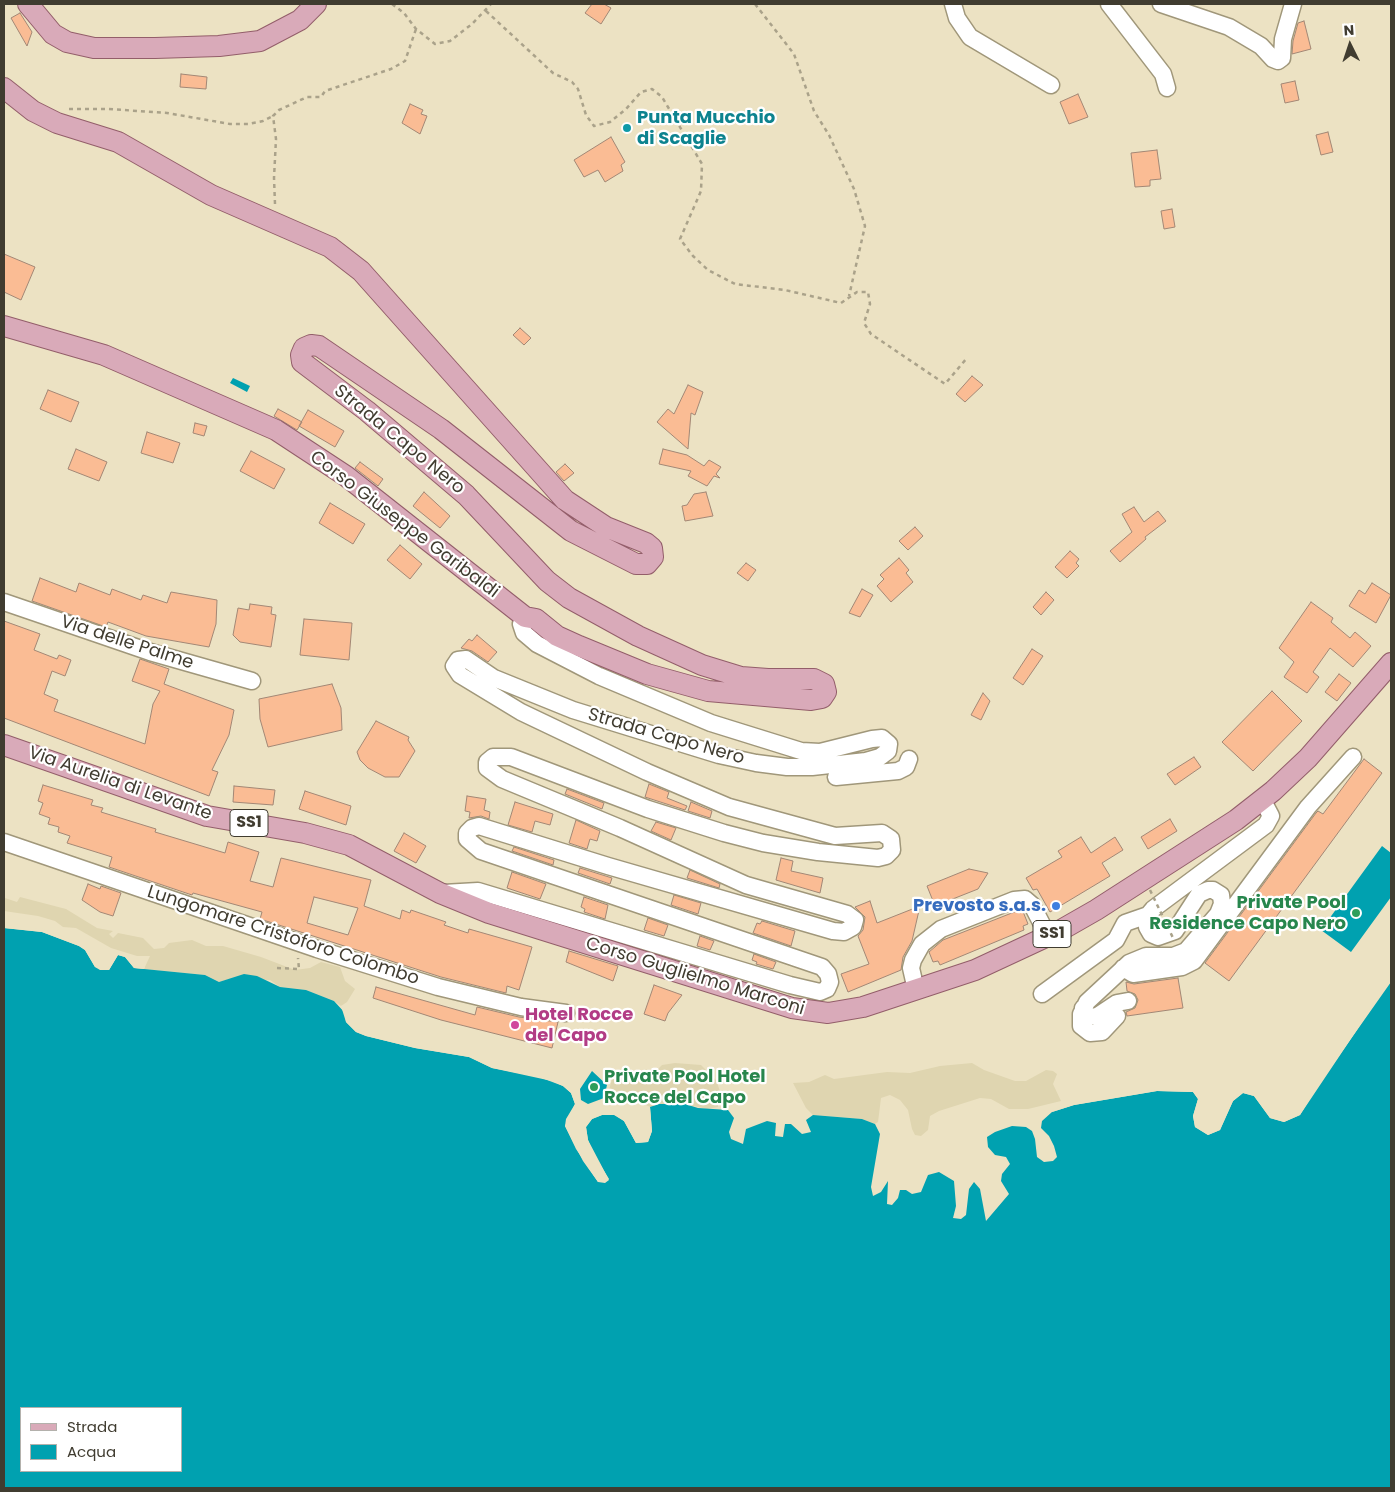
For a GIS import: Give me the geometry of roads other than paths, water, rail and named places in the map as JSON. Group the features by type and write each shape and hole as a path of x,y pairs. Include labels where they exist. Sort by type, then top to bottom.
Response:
{"main road":[{"path":"28,4 53,34 67,42 94,48 219,46 260,40 300,20 316,4"},
{"name":"Strada Capo Nero","path":"4,88 16,100 52,121 118,142 212,195 274,224 330,247 346,257 381,292 565,500 589,517 652,548 653,557 646,564 636,564 571,531 441,429 318,346 311,345 304,348 301,359 305,365 367,411 466,495 547,581 569,598 684,658 741,677 814,679 824,684 826,692 822,698 811,700 725,694 682,684 647,674 579,646 557,636 536,619 525,616"},
{"name":"Corso Giuseppe Garibaldi","path":"4,326 104,355 276,430 346,476 525,616"},
{"name":"Corso Guglielmo Marconi","path":"489,913 808,1012 843,1012 863,1008 975,970 1048,936 1096,910 1236,820 1262,800 1308,758 1391,663"},
{"name":"Via Aurelia di Levante","path":"4,745 207,816 305,833 349,846 440,893 489,913"}],"street":[{"path":"953,4 957,18 970,37 1051,85"},
{"path":"1109,4 1163,74 1167,88"},
{"path":"1161,4 1229,27 1261,46 1273,59 1278,61 1282,58 1283,39 1293,4"},
{"name":"Via delle Palme","path":"4,602 150,652 252,681"},
{"name":"Strada Capo Nero","path":"440,893 478,892 790,985 820,992 827,989 830,982 828,974 822,967 481,851 467,839 468,833 472,828 479,826 617,869 833,931 844,932 853,927 855,920 847,914 746,884 620,828 502,779 487,768 487,762 492,757 511,757 648,809 763,843 818,852 878,858 888,854 892,846 891,839 882,833 835,836 729,806 647,772 521,712 460,675 454,666 458,660 466,659 494,678 573,710 720,756 787,767 821,766 850,764 880,757 888,751 889,744 882,738 872,738 820,752 801,751 712,723 599,676 537,644 524,633 521,624 525,616"},
{"path":"1123,968 1133,974 1182,967 1194,961 1308,807 1354,757"},
{"path":"821,766 828,776 834,777 887,773 906,767 909,759"},
{"path":"1042,994 1116,940 1125,923 1148,915 1266,825 1271,816 1262,800"},
{"name":"Lungomare Cristoforo Colombo","path":"4,842 317,949 474,997 521,1007 566,1013"},
{"path":"1117,1016 1102,1032 1090,1033 1081,1026 1083,1008 1094,994 1123,968 1140,957 1173,956 1186,952 1218,914 1222,900 1218,892 1213,890 1203,891 1179,928 1164,936 1151,934 1147,927 1148,915"},
{"path":"916,990 911,968 913,960 922,944 941,929 1014,900 1025,899 1032,905 1048,936"},
{"path":"1083,1008 1086,1015 1096,1017 1117,1003 1128,1001"}],"water":[{"path":"233,378 250,386 247,392 230,383"},
{"name":"Private Pool Residence Capo Nero","path":"1382,846 1391,853 1391,897 1351,952 1321,930"},
{"path":"4,928 42,932 79,946 85,950 95,967 109,970 118,955 125,957 134,968 205,975 219,982 244,974 257,976 280,987 306,990 334,1001 345,1013 346,1022 356,1032 366,1036 415,1048 469,1057 492,1068 552,1081 563,1086 571,1093 575,1104 565,1126 583,1161 598,1182 609,1179 593,1153 586,1127 592,1119 602,1115 614,1115 624,1121 636,1143 648,1142 652,1131 650,1107 659,1104 685,1104 698,1108 728,1110 734,1118 729,1132 731,1139 743,1144 746,1129 767,1121 776,1123 775,1136 783,1137 785,1124 791,1124 802,1134 811,1132 806,1120 813,1115 862,1119 875,1124 880,1134 871,1187 873,1196 881,1192 888,1181 887,1204 892,1205 898,1198 900,1190 906,1190 912,1194 921,1192 928,1175 939,1172 954,1181 956,1206 953,1218 961,1219 966,1215 969,1189 974,1182 980,1189 986,1221 1009,1194 1001,1181 1002,1174 1010,1164 1006,1157 995,1155 988,1147 987,1137 995,1132 1012,1126 1026,1127 1032,1131 1035,1139 1037,1157 1044,1162 1053,1161 1057,1157 1054,1146 1049,1136 1041,1128 1042,1121 1052,1112 1074,1105 1157,1091 1193,1092 1198,1099 1193,1116 1195,1127 1208,1135 1220,1130 1233,1101 1243,1093 1254,1096 1270,1118 1284,1122 1300,1115 1317,1087 1391,982 1391,1488 4,1488"},
{"name":"Private Pool Hotel Rocce del Capo","path":"592,1071 607,1085 604,1098 588,1104 581,1100 580,1089"}],"place":[{"name":"Punta Mucchio di Scaglie","path":"627,128"},
{"name":"Prevosto s.a.s.","path":"1056,906"},
{"name":"Private Pool Residence Capo Nero","path":"1356,913"},
{"name":"Hotel Rocce del Capo","path":"515,1025"},
{"name":"Private Pool Hotel Rocce del Capo","path":"594,1087"}]}
